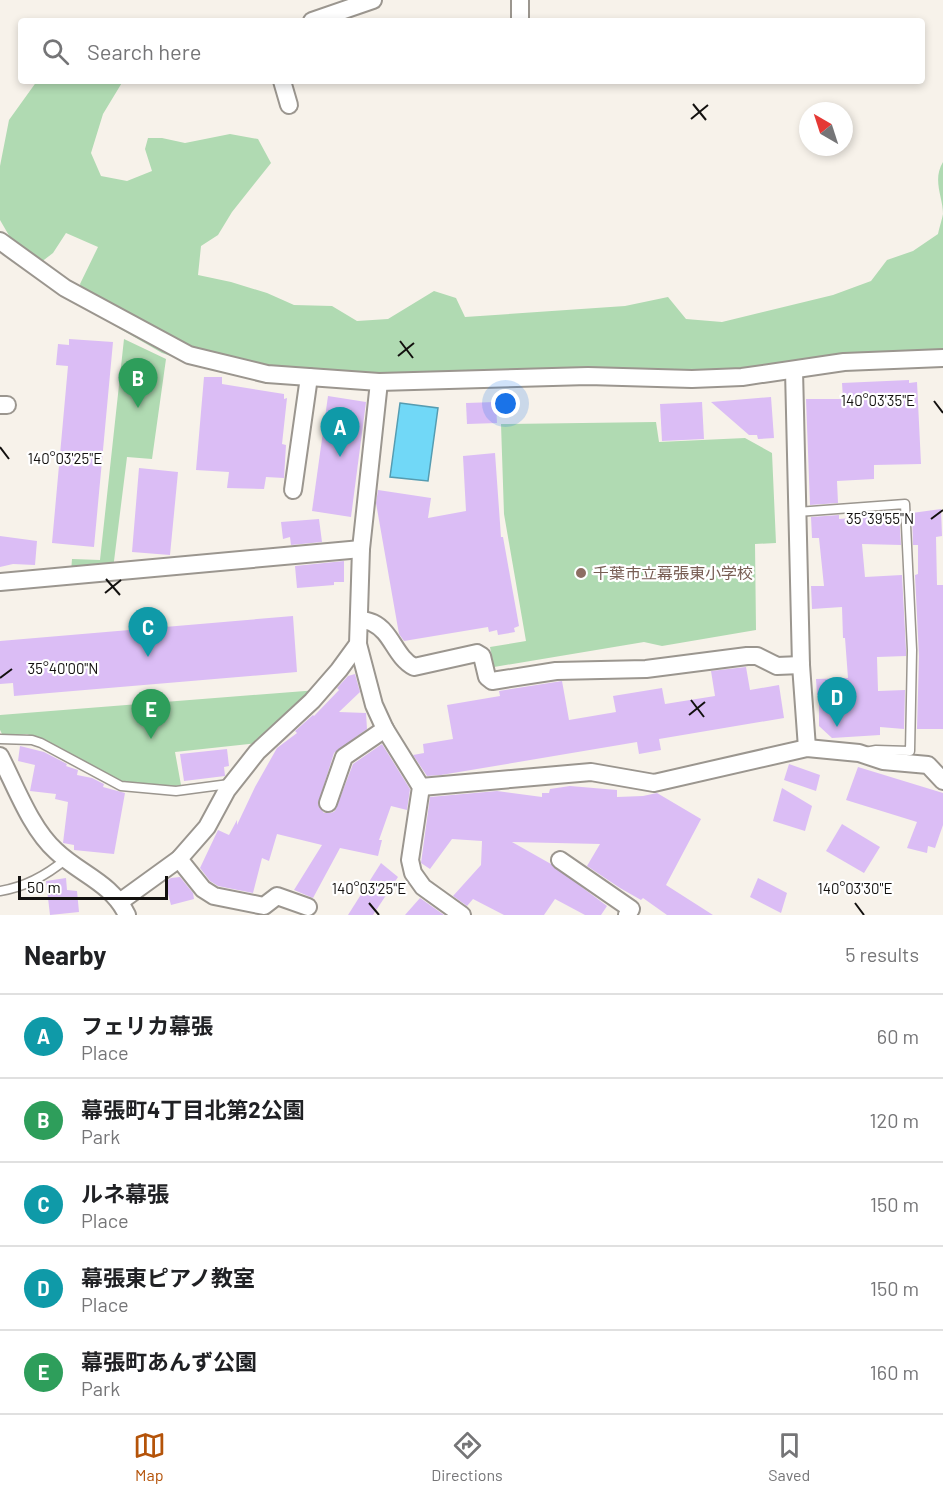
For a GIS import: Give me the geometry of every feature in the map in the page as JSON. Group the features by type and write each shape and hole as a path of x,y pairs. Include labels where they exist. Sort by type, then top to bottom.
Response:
{"street":[{"path":"321,18 373,0"},
{"path":"520,0 520,18"},
{"path":"283,84 289,105"},
{"path":"0,241 65,288 189,354 267,374 379,382 588,376 692,379 742,377 844,362 943,358"},
{"path":"794,370 801,665 807,748"},
{"path":"293,490 309,377"},
{"path":"379,382 361,549 358,644 374,705 385,729 422,787 410,860 413,873 423,887 462,915"},
{"path":"0,582 247,565 361,549"},
{"path":"358,619 374,623 383,631 406,662 414,667 477,653 482,656 487,678 492,681 556,671 646,669 747,656 757,656 777,666 801,665"},
{"path":"0,756 38,831 55,851 108,888 124,908 179,859 207,827 232,784 257,752 312,701 358,644"},
{"path":"328,803 344,757 385,729"},
{"path":"422,787 591,772 654,783 807,748 859,753 883,761 928,765 943,781"},
{"path":"179,859 203,889 214,896 264,906 276,896 308,907"},
{"path":"560,860 633,913"}],"lane":[{"path":"797,512 905,504 912,650 910,751 876,750 859,753"},
{"path":"0,739 41,743 121,786 176,791 232,784"},
{"path":"0,891 39,878 66,859"}],"green space":[{"path":"35,84 121,84 103,114 91,153 101,176 127,181 152,171 145,149 148,138 162,138 185,143 230,134 258,139 271,163 232,212 218,235 201,246 198,275 267,293 294,305 332,306 357,321 388,319 434,291 456,298 465,317 625,306 668,297 686,319 722,322 833,295 871,281 887,260 913,251 938,234 943,214 943,364 796,373 276,380 219,372 162,353 105,320 85,301 80,284 98,247 66,233 53,253 40,263 18,251 0,220 0,166 9,120"},
{"path":"943,162 943,208 938,175"},
{"path":"124,339 166,359 152,459 127,457 113,569 71,572 72,559 100,560"},
{"path":"656,422 659,442 745,438 772,453 776,543 755,544 756,630 662,646 644,642 494,667 490,647 526,641 504,514 501,424"},
{"path":"318,690 258,743 175,752 181,785 164,788 117,781 49,743 27,734 3,736 0,730 0,715"}],"water":[{"path":"400,403 438,408 428,481 390,477"}],"building":[{"path":"69,339 113,342 94,547 52,543 68,366 56,365 58,344 69,345"},
{"path":"204,377 222,377 222,384 284,394 284,399 287,398 282,444 286,445 284,478 266,477 264,489 227,488 229,472 196,470"},
{"path":"909,380 909,383 917,382 921,464 874,465 874,479 837,481 838,503 810,505 806,399 843,399 842,383"},
{"path":"328,396 366,402 351,517 312,511"},
{"path":"771,397 774,438 758,439 757,435 749,435 711,402"},
{"path":"496,402 497,423 467,424 466,403"},
{"path":"702,402 704,439 662,441 660,404"},
{"path":"495,453 501,537 503,537 519,626 514,628 515,632 498,635 497,630 489,632 488,627 404,641 399,634 376,503 378,490 431,498 428,518 466,511 463,456"},
{"path":"139,468 178,472 170,555 132,552"},
{"path":"941,509 942,536 936,537 937,585 943,585 943,729 917,729 919,656 915,575 918,574 918,545 913,545 912,513"},
{"path":"878,513 899,514 901,545 862,544 865,577 902,575 906,656 877,657 878,691 905,690 904,729 880,727 880,735 832,738 819,726 819,695 817,695 816,679 848,678 845,638 843,638 842,607 812,609 811,586 824,586 819,538 812,538 811,517 839,515 839,519 878,516"},
{"path":"319,519 322,542 291,545 290,537 283,539 281,522"},
{"path":"0,536 37,541 35,565 13,564 0,567"},
{"path":"344,561 344,582 297,588 295,566"},
{"path":"293,616 297,672 14,696 13,683 0,684 0,641"},
{"path":"746,667 750,690 779,685 784,718 659,739 661,750 639,754 637,742 441,775 427,776 413,755 424,753 423,744 453,739 447,705 500,696 499,691 562,681 569,720 616,712 613,696 662,688 665,704 715,696 711,671"},
{"path":"355,674 360,692 339,712 366,713 367,729 334,753 318,804 324,813 335,811 353,764 382,744 410,789 407,810 391,806 379,840 382,840 378,856 340,848 313,898 294,890 322,845 277,834 269,861 262,858 253,893 218,886 210,881 200,868 218,830 229,835 237,820 237,825 277,748 314,716 339,690 337,688 348,676"},
{"path":"20,746 44,752 67,764 66,766 78,770 77,775 92,778 104,784 103,787 125,793 114,854 74,850 74,845 63,843 68,802 55,799 56,794 30,791 35,765 18,761"},
{"path":"227,749 229,766 224,767 225,776 184,781 180,754"},
{"path":"789,764 820,775 816,791 784,780"},
{"path":"858,767 943,793 943,825 935,848 928,846 927,853 907,848 917,822 846,800"},
{"path":"570,786 617,790 617,797 657,793 701,819 666,885 713,915 667,915 643,898 641,900 620,888 587,866 600,844 512,842 551,864 607,906 601,915 585,915 555,899 544,915 504,915 473,899 467,906 453,896 481,865 482,841 452,839 430,869 421,863 430,797 497,791 542,797 542,793 549,793 550,789"},
{"path":"782,788 812,806 805,831 773,821"},
{"path":"842,824 880,847 864,873 826,851"},
{"path":"381,863 398,877 373,915 348,915"},
{"path":"180,877 193,893 194,899 171,905 165,882 171,878"},
{"path":"66,878 67,890 77,891 79,912 50,915 46,881"},
{"path":"758,878 787,893 781,913 750,897"},
{"path":"420,898 444,915 405,915"}],"place":[{"name":"幕張町4丁目北第2公園","path":"138,408"},
{"name":"フェリカ幕張","path":"340,457"},
{"name":"千葉市立幕張東小学校","path":"581,573"},
{"name":"ルネ幕張","path":"148,657"},
{"name":"幕張東ピアノ教室","path":"837,727"},
{"name":"幕張町あんず公園","path":"151,739"}]}
